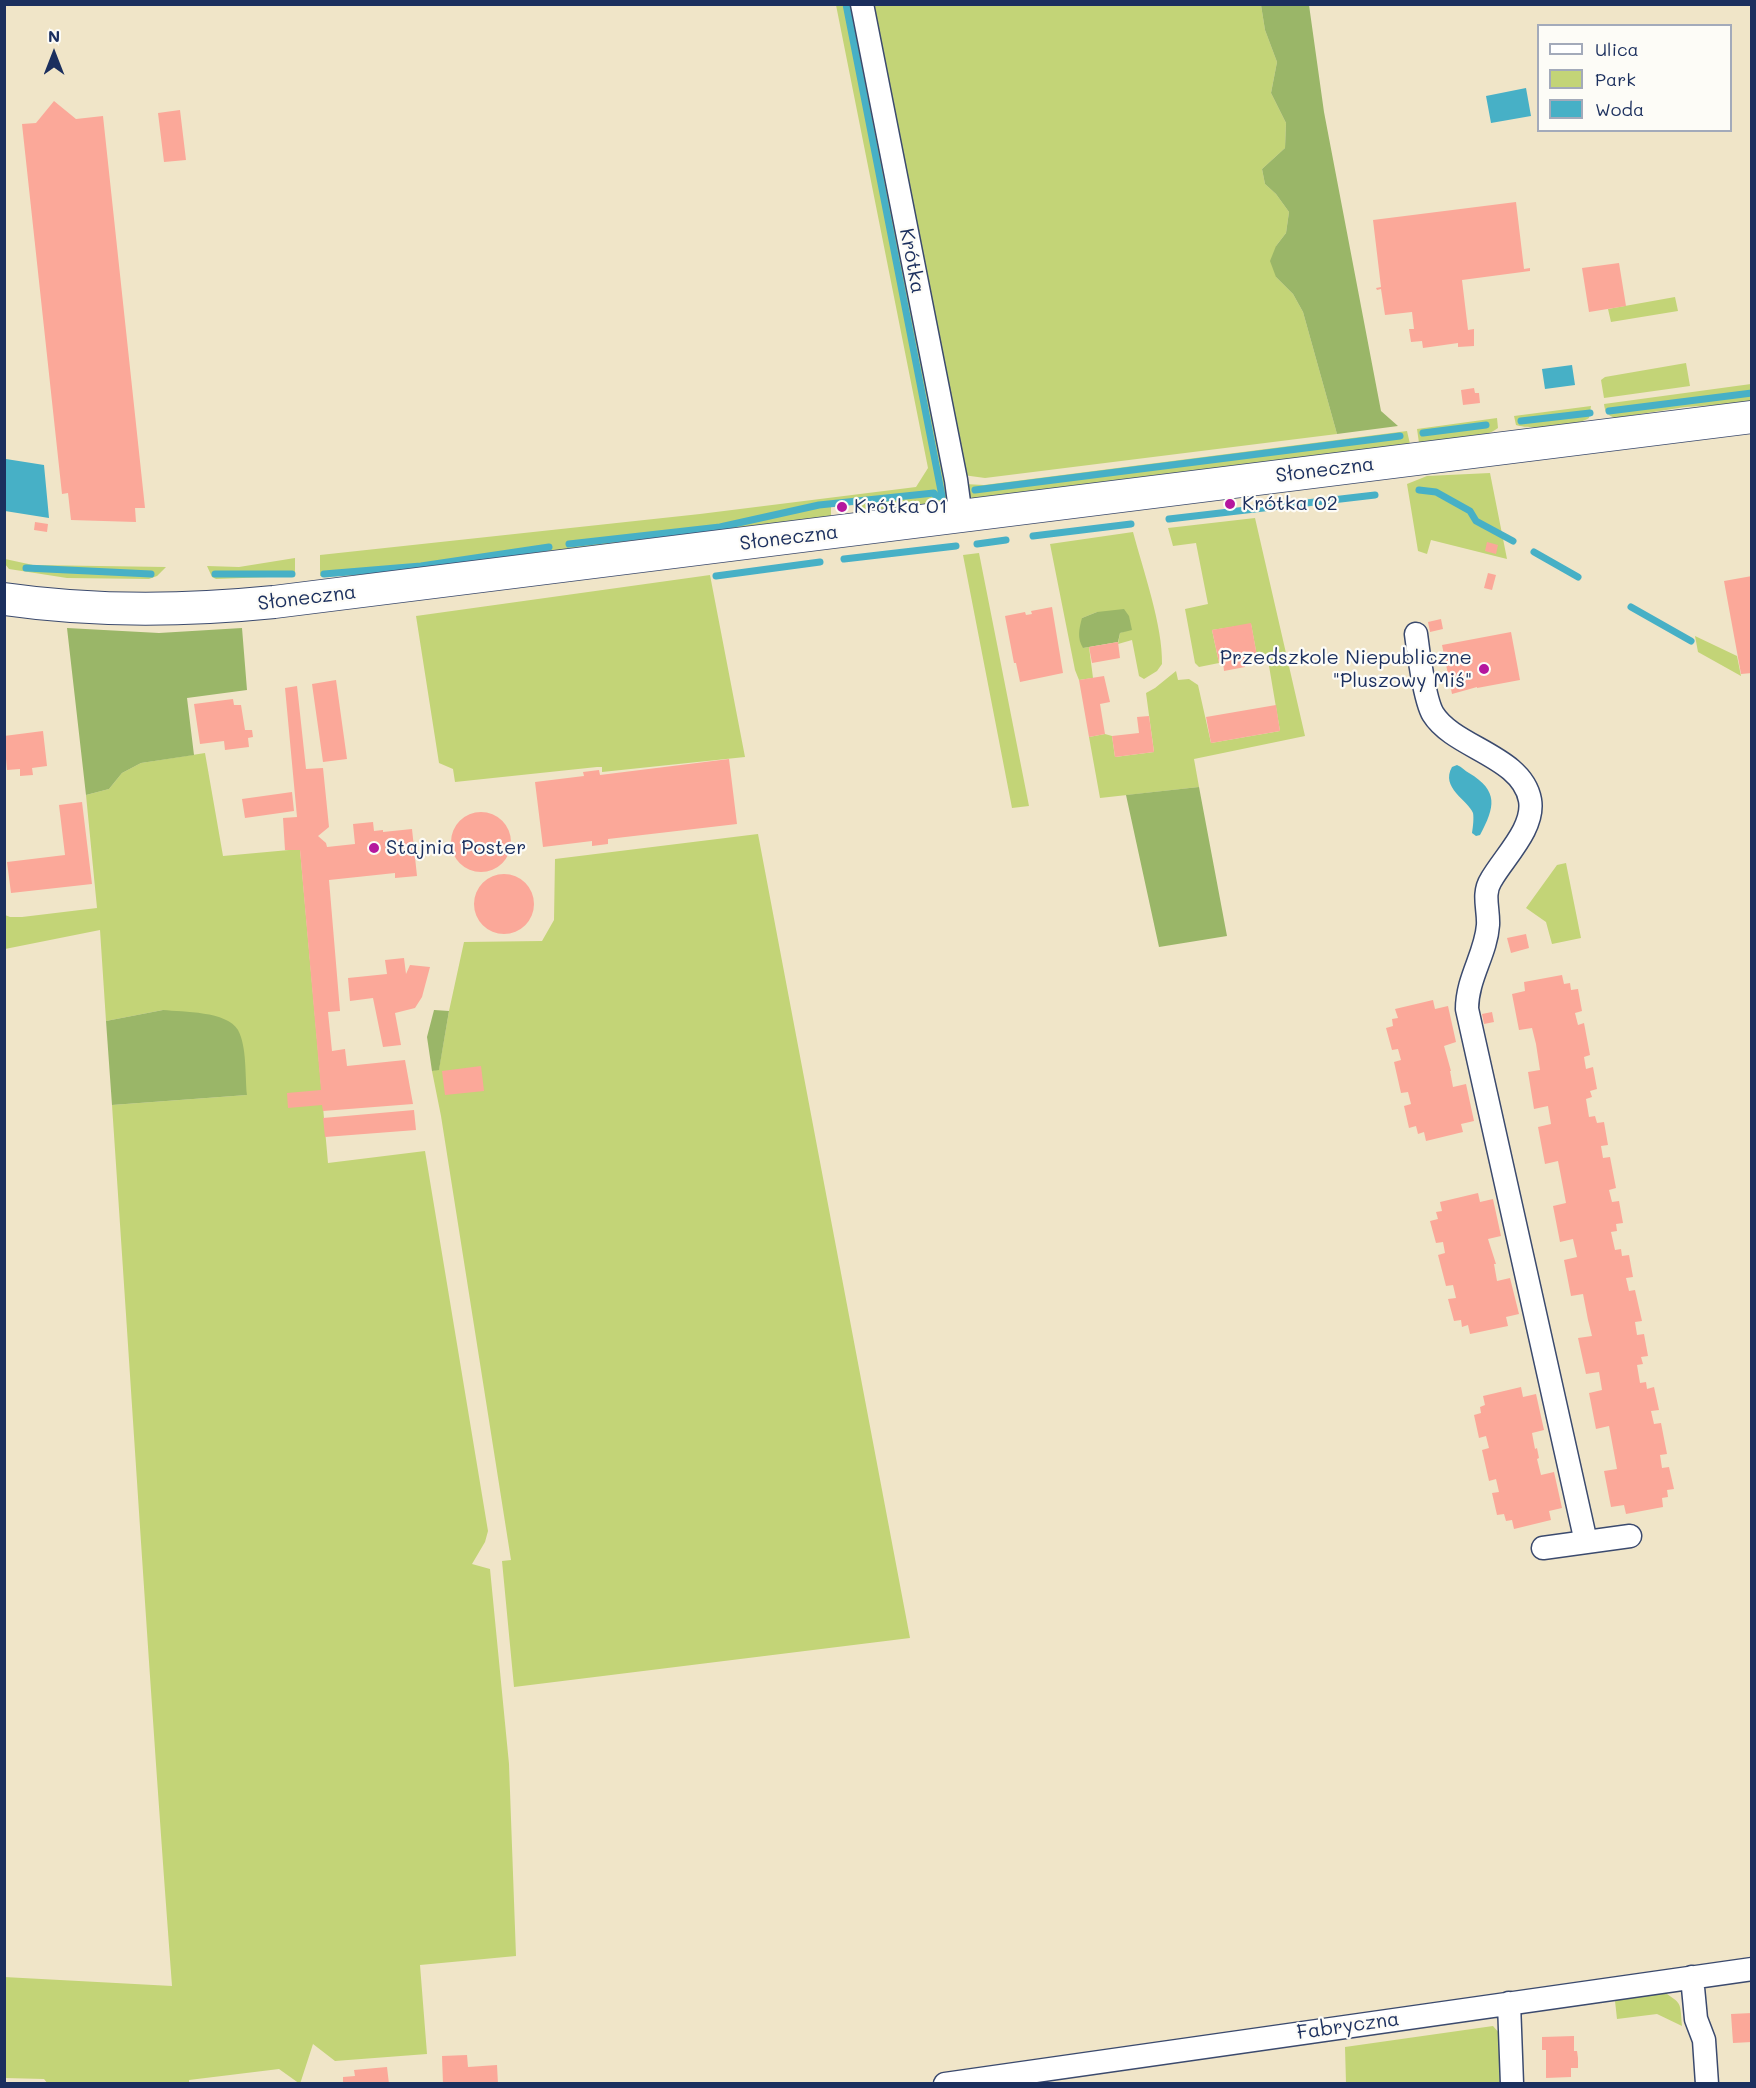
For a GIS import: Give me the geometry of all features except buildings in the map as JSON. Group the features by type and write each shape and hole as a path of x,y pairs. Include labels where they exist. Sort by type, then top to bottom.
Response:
{"main road":[{"name":"Słoneczna","path":"4,599 58,606 128,609 190,609 256,604 1752,417"}],"street":[{"name":"Krótka","path":"862,4 956,480 961,517"},
{"path":"1416,634 1432,713 1444,726 1508,768 1524,784 1530,799 1531,809 1527,826 1487,887 1486,938 1469,985 1467,1009 1586,1542"},
{"path":"1543,1548 1630,1536"},
{"name":"Fabryczna","path":"945,2084 1752,1968"},
{"path":"1692,1977 1696,2019 1704,2040 1707,2084"},
{"path":"1509,2003 1512,2084"}],"green space":[{"path":"836,5 855,5 950,492 945,500 938,503 854,513 852,500 831,502 831,516 372,575 320,576 320,555 700,514 916,487 928,468"},
{"path":"870,5 1261,5 1265,30 1277,62 1271,93 1286,123 1285,148 1262,169 1265,184 1276,194 1289,212 1286,233 1276,246 1276,277 1293,294 1303,312 1337,434 985,478 963,475"},
{"path":"1261,5 1309,5 1324,112 1381,411 1398,426 1337,434 1303,312 1293,294 1276,277 1270,261 1276,246 1286,233 1289,212 1276,194 1265,184 1262,169 1285,148 1286,123 1271,93 1277,62 1265,30"},
{"path":"1675,297 1678,311 1611,322 1608,309"},
{"path":"1686,363 1690,386 1604,398 1601,380 1605,377"},
{"path":"1751,384 1751,401 1747,403 1685,407 1615,418 1607,413 1604,404"},
{"path":"1591,406 1589,418 1564,425 1542,427 1516,425 1514,416"},
{"path":"1497,418 1498,428 1482,435 1419,443 1417,429"},
{"path":"1407,431 1410,444 981,500 969,497 964,484 984,485"},
{"path":"1490,473 1507,559 1431,540 1427,554 1418,551 1407,484 1427,476"},
{"path":"1255,518 1305,736 1194,759 1199,787 1100,798 1089,737 1105,734 1112,736 1115,757 1154,752 1146,693 1176,671 1178,680 1189,679 1198,685 1211,743 1280,731 1267,654 1257,656 1251,624 1212,630 1219,663 1199,667 1195,663 1185,609 1208,604 1196,543 1173,546 1168,528"},
{"path":"1133,532 1156,616 1162,664 1157,671 1144,679 1139,676 1132,640 1118,644 1120,633 1131,629 1097,612 1082,618 1083,648 1089,647 1093,678 1079,680 1075,670 1050,544"},
{"path":"979,553 1029,806 1012,808 963,555"},
{"path":"295,558 295,576 216,579 212,577 207,566 239,567"},
{"path":"5,559 33,565 166,567 157,576 149,579 67,578 9,569 5,564"},
{"path":"710,575 745,757 602,772 602,767 597,767 455,782 453,769 439,763 416,616"},
{"path":"1124,609 1129,616 1132,630 1120,633 1118,642 1083,648 1079,633 1082,618 1097,612"},
{"path":"67,628 159,633 242,628 247,690 187,698 194,755 141,763 122,773 109,789 86,795"},
{"path":"1695,636 1737,656 1741,676 1698,652"},
{"path":"205,753 223,856 300,849 328,1163 425,1151 488,1531 485,1542 472,1564 490,1569 509,1764 516,1956 420,1965 427,2054 335,2061 313,2044 300,2084 279,2069 189,2080 189,2084 48,2084 44,2079 5,2078 4,1977 172,1986 112,1105 247,1095 163,1010 106,1021 100,930 5,949 5,915 22,917 97,908 86,795 109,789 122,773 141,763"},
{"path":"1199,787 1227,936 1159,947 1126,795"},
{"path":"758,834 910,1638 514,1687 502,1561 511,1560 432,1071 439,1069 464,942 542,941 554,920 555,859"},
{"path":"1566,863 1581,938 1552,944 1546,922 1526,908 1557,865"},
{"path":"163,1010 215,1016 224,1019 238,1030 243,1044 247,1095 112,1105 106,1021"},
{"path":"434,1010 449,1011 439,1070 432,1071 427,1037"},
{"path":"1663,1991 1679,2004 1682,2026 1657,2014 1617,2019 1615,2001 1617,1998"},
{"path":"1493,2026 1501,2035 1502,2083 1346,2083 1345,2047"}],"water":[{"path":"1526,88 1531,116 1491,123 1486,96"},
{"path":"1572,365 1575,385 1545,389 1542,369"},
{"path":"6,459 44,465 49,518 5,511"},
{"path":"1457,765 1479,780 1490,793 1491,808 1480,835 1476,836 1472,833 1473,813 1456,793 1450,781 1449,774 1452,767"}],"waterway":[{"path":"569,544 720,527 819,505 934,493 936,497 942,496 846,4"},
{"path":"1609,411 1752,393"},
{"path":"1521,421 1590,413"},
{"path":"1423,433 1486,425"},
{"path":"975,490 1400,436"},
{"path":"1419,490 1436,492 1470,511 1476,521 1513,541"},
{"path":"1169,519 1375,495"},
{"path":"1033,536 1131,524"},
{"path":"977,544 1006,540"},
{"path":"844,559 956,546"},
{"path":"324,574 421,566 549,547"},
{"path":"1534,552 1578,577"},
{"path":"716,576 820,562"},
{"path":"26,568 151,574"},
{"path":"215,574 292,574"},
{"path":"1631,607 1691,641"}],"place":[{"name":"Krótka 02","path":"1230,504"},
{"name":"Krótka 01","path":"842,507"},
{"name":"Przedszkole Niepubliczne \"Pluszowy Miś\"","path":"1484,669"},
{"name":"Stajnia Poster","path":"374,848"}]}
